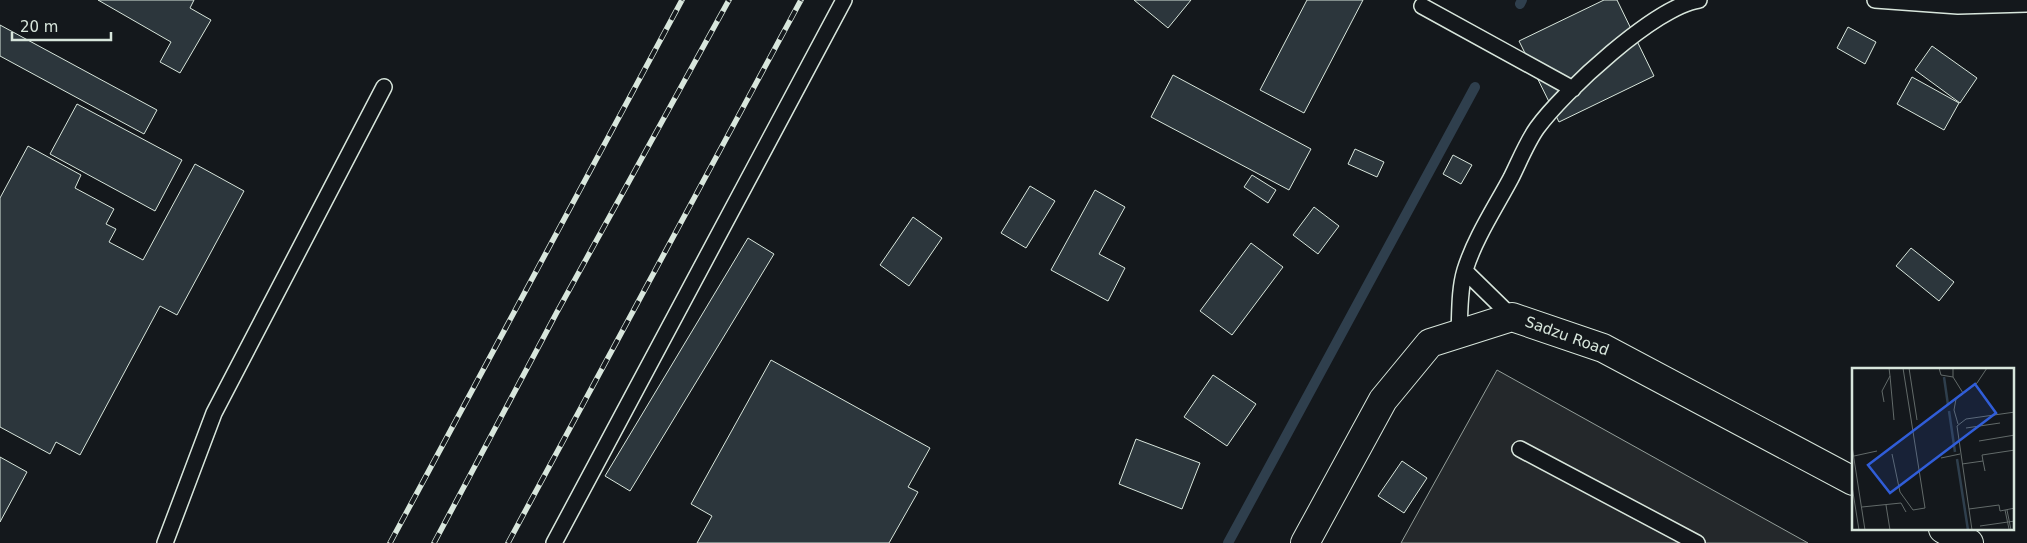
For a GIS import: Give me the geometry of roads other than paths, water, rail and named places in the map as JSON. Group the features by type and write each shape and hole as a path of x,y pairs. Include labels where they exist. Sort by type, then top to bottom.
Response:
{"street":[{"name":"Sadzu Road","path":"1305,543 1383,400 1430,343 1512,317 1603,348 1852,480"},
{"path":"1945,530 1969,543"}],"lane":[{"path":"554,543 844,0"},
{"path":"1459,334 1460,295 1465,270 1474,248 1537,128 1573,89 1618,47 1644,27 1670,11 1699,0"},
{"path":"1875,0 1958,6 2027,4"},
{"path":"1422,6 1573,89"},
{"path":"165,543 214,412 384,87"},
{"path":"1465,270 1512,317"},
{"path":"1520,449 1697,543"}],"waterway":[{"path":"1520,4 1522,0"},
{"path":"1228,543 1475,87"}],"railway":[{"path":"390,543 682,0"},
{"path":"434,543 557,312 729,0"},
{"path":"508,543 801,0"}]}
